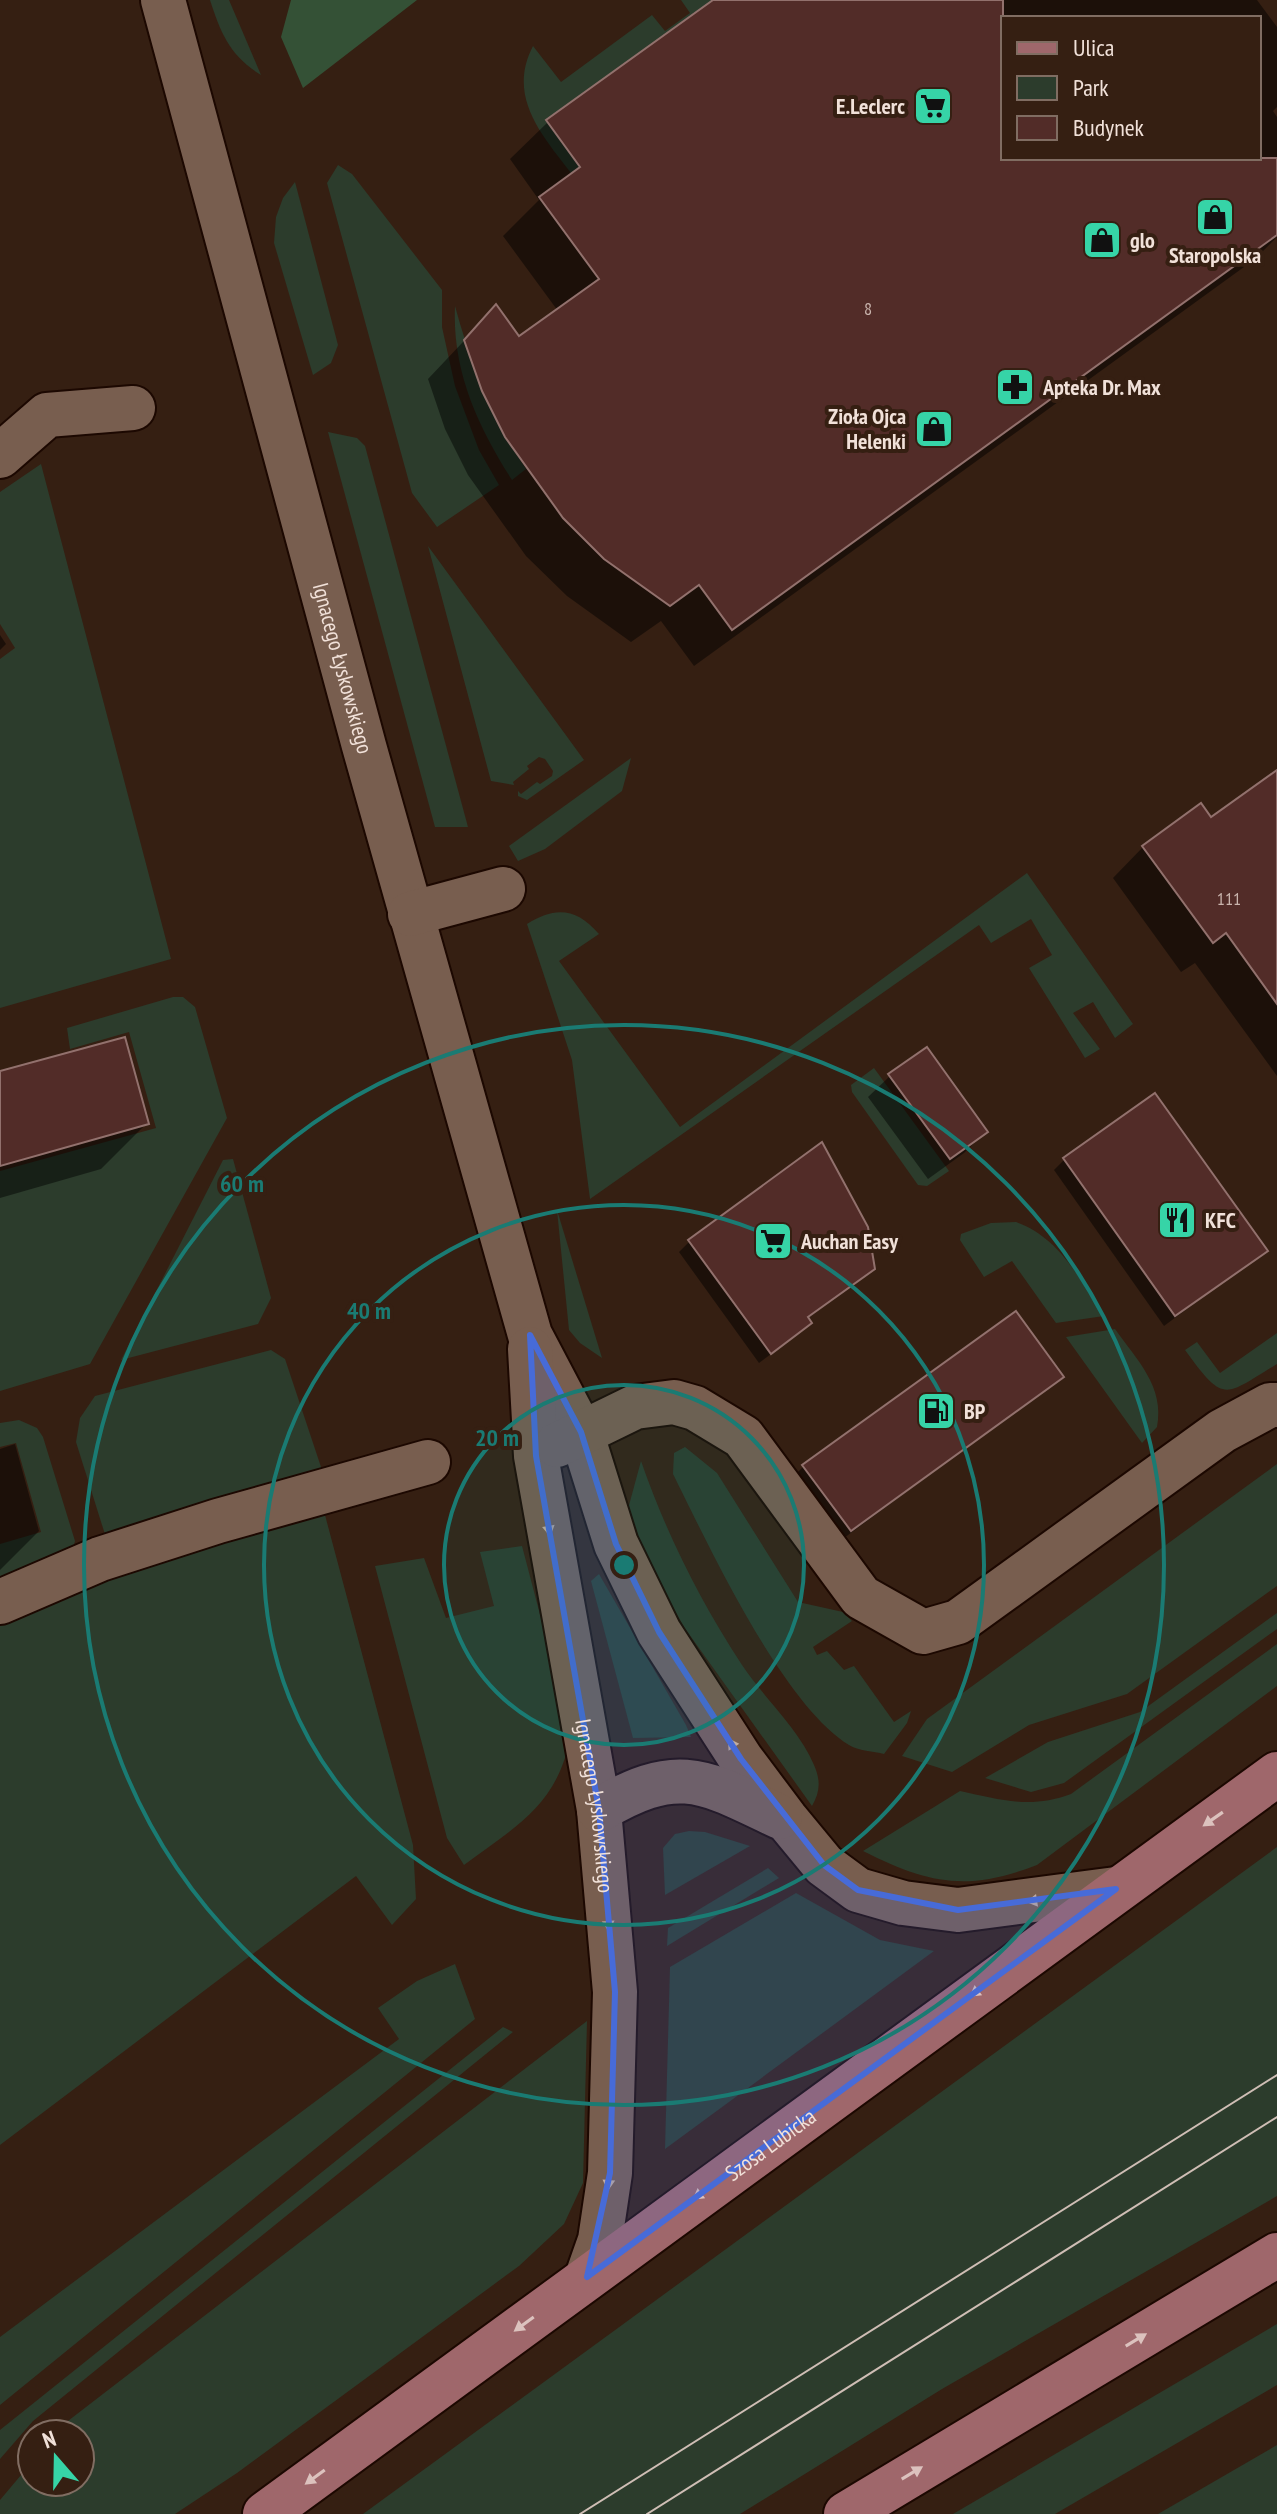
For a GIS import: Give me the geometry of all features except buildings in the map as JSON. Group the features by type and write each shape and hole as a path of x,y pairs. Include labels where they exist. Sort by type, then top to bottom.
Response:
{"main road":[{"name":"Szosa Lubicka","path":"265,2514 1277,1774"},
{"path":"846,2514 1277,2255"}],"street":[{"name":"Ignacego Łyskowskiego","path":"163,0 410,914 530,1335 581,1432 616,1544 659,1632 741,1759 786,1819 824,1865 858,1890 903,1903 958,1910 1116,1889"},
{"path":"0,456 47,415 133,408"},
{"path":"410,914 503,889"},
{"name":"Ignacego Łyskowskiego","path":"530,1335 536,1456 599,1810 615,1992 610,2173 600,2240 587,2277"},
{"path":"536,1456 635,1407 674,1402 751,1430 861,1597 923,1632 958,1622 1222,1431 1270,1405 1277,1405"},
{"path":"0,1602 100,1559 218,1521 428,1462"},
{"path":"599,1810 644,1786 689,1780 709,1784 786,1819"}],"highlighted area":[{"path":"530,1335 581,1432 616,1544 659,1632 741,1759 824,1865 858,1890 958,1910 1116,1889 587,2277 610,2173 615,1992 599,1810 536,1456"}],"green space":[{"path":"210,0 229,0 261,75 234,52"},
{"path":"291,0 417,0 303,88 281,37"},
{"path":"681,0 713,0 547,121 579,167 571,173 539,129 526,98 526,64 533,46 561,82 652,15 665,31 690,13"},
{"path":"338,165 352,174 442,290 442,327 455,386 479,450 499,485 437,527 412,493 327,183"},
{"path":"295,182 338,345 331,363 313,375 274,243 276,217 283,198"},
{"path":"455,306 484,390 526,469 512,480 488,440 470,398 458,353"},
{"path":"328,432 357,438 365,446 468,827 435,827"},
{"path":"41,464 171,959 0,1008 0,659 15,648 0,624 0,492"},
{"path":"428,546 584,760 527,800 518,796 518,791 521,794 537,782 540,784 552,776 553,771 545,759 539,757 527,766 529,769 513,782 514,785 491,781"},
{"path":"631,758 622,791 545,849 518,861 509,846"},
{"path":"1027,873 1133,1024 1115,1038 1093,1002 1073,1013 1100,1049 1085,1058 1029,968 1052,955 1031,919 991,943 979,925 590,1199 572,1060 527,924 547,914 565,912 582,919 599,934 559,961 680,1127"},
{"path":"173,997 183,997 195,1007 227,1118 90,1364 0,1391 0,1171 156,1128 129,1032 70,1049 67,1028"},
{"path":"874,1068 949,1171 927,1186 918,1185 852,1092 851,1085"},
{"path":"233,1159 271,1298 258,1324 121,1360 223,1160"},
{"path":"557,1210 602,1358 580,1343 569,1330"},
{"path":"1016,1222 1045,1238 1057,1249 1104,1316 1056,1323 1012,1261 984,1277 960,1240 961,1234 991,1223"},
{"path":"1115,1329 1140,1363 1157,1399 1157,1427 1142,1443 1066,1337"},
{"path":"1277,1333 1277,1364 1246,1383 1226,1390 1209,1380 1185,1350 1197,1342 1220,1373"},
{"path":"271,1350 285,1359 322,1470 108,1544 76,1442 80,1418 95,1396"},
{"path":"19,1420 37,1428 43,1437 75,1541 72,1552 0,1590 0,1544 41,1532 16,1443 0,1447 0,1423"},
{"path":"685,1447 717,1473 798,1602 843,1612 852,1621 813,1647 817,1655 827,1651 844,1670 854,1666 894,1722 911,1711 907,1723 884,1754 853,1747 824,1725 773,1660 727,1581 673,1474 674,1453"},
{"path":"641,1461 673,1540 712,1616 742,1665 808,1752 819,1781 812,1806 684,1627 648,1562 628,1509"},
{"path":"1277,1464 1277,1586 1127,1694 1029,1725 952,1772 902,1756 927,1719"},
{"path":"321,1500 413,1845 416,1899 392,1925 356,1876 0,2145 0,1622 154,1552"},
{"path":"522,1546 571,1733 557,1778 546,1795 518,1824 464,1865 447,1838 375,1566 424,1558 446,1618 494,1606 480,1552"},
{"path":"599,1574 691,1737 633,1738 591,1581"},
{"path":"1277,1613 1277,1629 1064,1783 1031,1792 985,1778 1048,1742 1140,1712"},
{"path":"1277,1644 1277,1686 1037,1865 990,1879 948,1880 908,1871 863,1851 960,1791 1029,1802 1071,1794"},
{"path":"705,1832 750,1846 665,1895 663,1848 675,1834"},
{"path":"1277,1847 1277,2196 942,2389 740,2514 363,2514"},
{"path":"768,1868 779,1878 667,1946 668,1928"},
{"path":"796,1893 880,1940 934,1951 665,2149 670,1967"},
{"path":"455,1964 475,2019 0,2405 0,2337 399,2039 378,2008 417,1981"},
{"path":"587,2021 583,2183 564,2224 519,2266 237,2473 175,2514 0,2514 0,2500 16,2481 16,2498 96,2498 96,2418 72,2418"},
{"path":"503,2027 513,2032 37,2418 16,2418 16,2441 0,2459 0,2430"},
{"path":"1277,2324 1277,2385 1055,2514 953,2514"},
{"path":"1277,2445 1277,2514 1158,2514"}],"tram line":[{"path":"580,2514 1277,2075"},
{"path":"647,2514 1277,2117"}],"place":[{"name":"E.Leclerc","path":"933,106"},
{"name":"Staropolska","path":"1215,217"},
{"name":"glo","path":"1102,240"},
{"name":"Apteka Dr. Max","path":"1015,387"},
{"name":"Zioła Ojca Helenki","path":"934,429"},
{"name":"KFC","path":"1177,1220"},
{"name":"Auchan Easy","path":"773,1241"},
{"name":"BP","path":"936,1411"}]}
